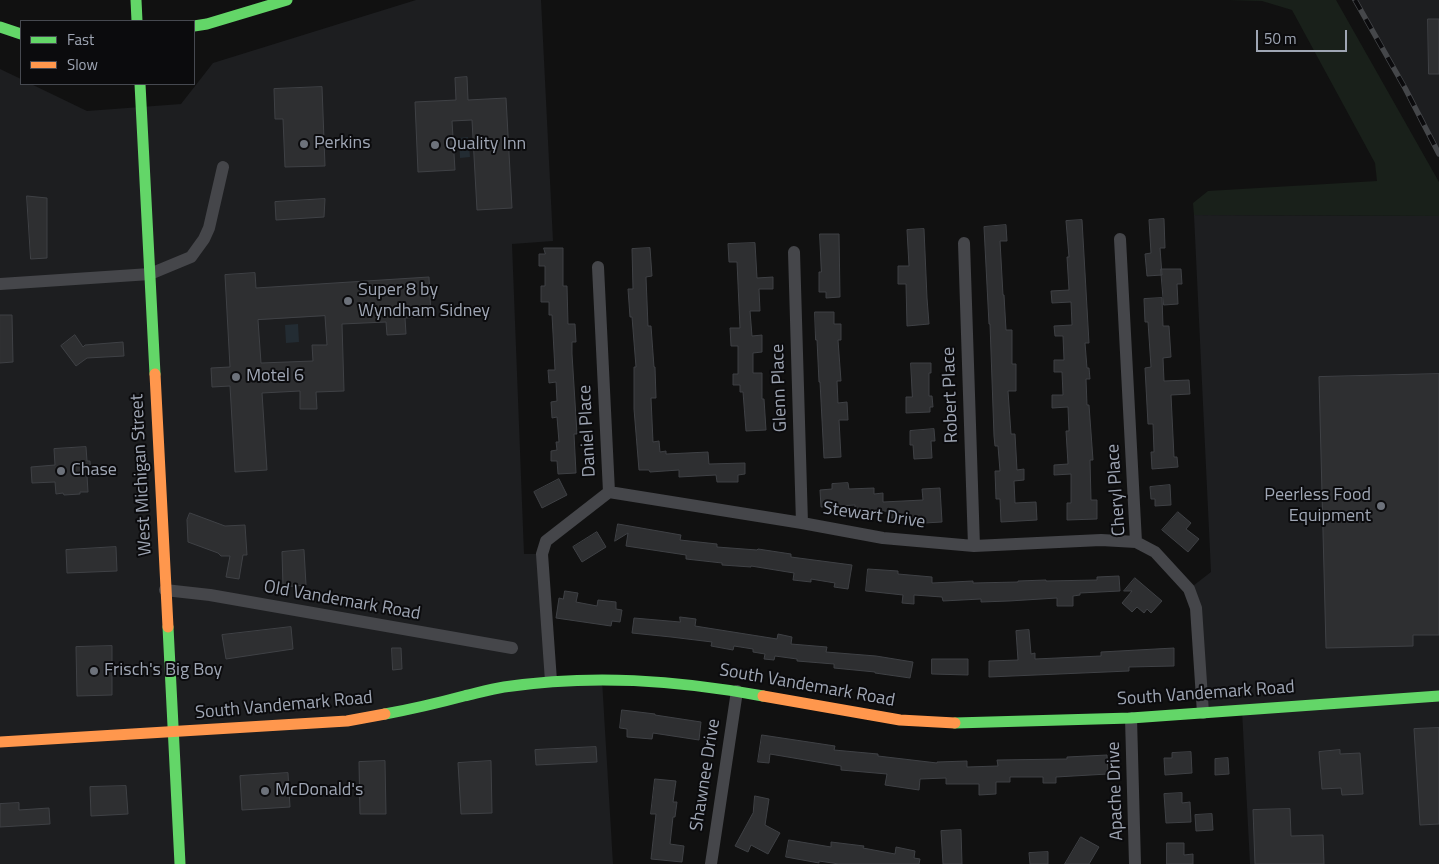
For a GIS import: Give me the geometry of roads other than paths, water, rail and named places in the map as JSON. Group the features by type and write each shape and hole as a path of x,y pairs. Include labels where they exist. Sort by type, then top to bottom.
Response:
{"main road":[{"path":"136,0 137,20"},
{"path":"195,26 288,0"},
{"path":"0,27 20,34"},
{"name":"West Michigan Street","path":"140,85 180,864"},
{"name":"South Vandemark Road","path":"0,742 347,721 412,710 502,688 551,681 616,680 684,684 737,691 900,720 944,723 1131,718 1439,696"}],"street":[{"path":"0,284 150,274 191,257 204,239 209,228 223,167"},
{"name":"Cheryl Place","path":"1120,239 1136,542 1155,552 1189,589 1196,608 1203,713"},
{"name":"Robert Place","path":"964,242 974,546"},
{"name":"Glenn Place","path":"794,252 802,523"},
{"name":"Daniel Place","path":"551,681 542,554 546,541 609,492 598,267"},
{"name":"Stewart Drive","path":"609,492 883,538 974,546 1101,540 1136,542"},
{"name":"Old Vandemark Road","path":"165,590 210,595 512,648"},
{"name":"Shawnee Drive","path":"711,864 737,691"},
{"name":"Apache Drive","path":"1131,718 1135,864"}],"railway":[{"path":"1355,0 1405,88 1439,154"}],"place":[{"name":"Perkins","path":"304,144"},
{"name":"Quality Inn","path":"435,145"},
{"name":"Super 8 by Wyndham Sidney","path":"348,301"},
{"name":"Motel 6","path":"236,377"},
{"name":"Chase","path":"61,471"},
{"name":"Peerless Food Equipment","path":"1381,506"},
{"name":"Frisch's Big Boy","path":"94,671"},
{"name":"McDonald's","path":"265,791"}]}
